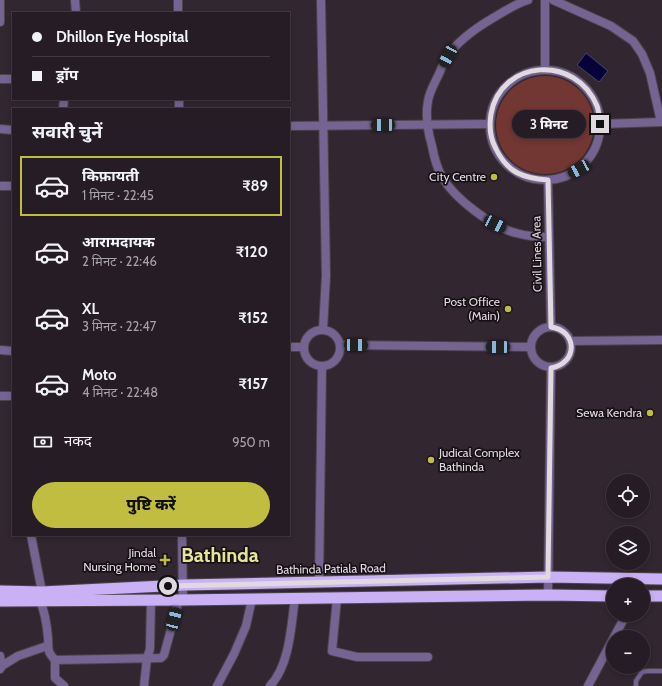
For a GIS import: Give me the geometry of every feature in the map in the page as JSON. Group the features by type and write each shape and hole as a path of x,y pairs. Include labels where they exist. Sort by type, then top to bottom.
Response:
{"highway":[{"name":"Bathinda Patiala Road","path":"0,591 41,596 184,585 548,577 662,579"},
{"path":"0,601 41,596 181,600 548,595 606,596"},
{"path":"650,596 662,596"}],"street":[{"path":"0,0 0,22"},
{"path":"75,0 76,12"},
{"path":"178,0 178,12"},
{"path":"321,0 322,126 326,276 323,329"},
{"path":"528,0 513,6 473,31 448,56 433,86 428,100 426,114 428,135 439,171 449,187 465,204 495,224 515,233 549,237"},
{"path":"545,0 545,69"},
{"path":"553,0 611,26 633,41 642,54 650,73 662,122 600,124"},
{"path":"545,69 562,72 577,79 589,91 595,102 600,124 598,141 591,156 579,169 564,177 548,180 530,178 514,171 501,158 495,148 492,142 490,124 492,107 500,92 512,80 528,72 545,69"},
{"path":"0,79 12,79"},
{"path":"290,126 490,124"},
{"path":"0,129 12,130"},
{"name":"Civil Lines Area","path":"548,180 551,327"},
{"path":"0,186 12,186"},
{"path":"551,327 563,330 570,341 570,354 567,359 557,367 551,368 539,364 531,354 530,347 531,341 538,330 551,327"},
{"path":"323,329 332,332 338,338 340,349 337,358 330,365 322,366 311,363 305,356 303,347 307,337 315,331 323,329"},
{"path":"570,341 662,340"},
{"path":"340,345 530,347"},
{"path":"290,347 303,347"},
{"path":"0,350 12,351"},
{"path":"319,582 322,366"},
{"path":"548,595 551,368"},
{"path":"0,396 12,396"},
{"path":"31,536 48,639 46,646 50,655 55,660 55,678 64,686"},
{"path":"55,660 161,658 164,655 181,600 184,585 182,536"},
{"path":"270,686 277,678 289,645 295,598"},
{"path":"337,598 332,651 357,657 428,657"},
{"path":"217,686 234,654 246,626 252,599"},
{"path":"144,686 147,658 150,649 151,600"},
{"path":"0,656 1,667 18,656 46,646"},
{"path":"588,686 606,651"}],"lane":[{"path":"636,686 636,681 642,672 662,671"}],"shaded area":[{"path":"586,53 608,71 599,82 577,65"},
{"path":"535,76 555,76 564,79 580,90 591,106 594,115 594,135 591,144 580,160 564,171 555,174 535,174 518,166 510,160 504,152 496,135 496,115 504,98 510,90 518,84"}],"place":[{"name":"City Centre","path":"494,177"},
{"name":"Post Office (Main)","path":"508,309"},
{"name":"Sewa Kendra","path":"650,413"},
{"name":"Judical Complex Bathinda","path":"431,460"},
{"name":"Jindal Nursing Home","path":"165,560"}],"district":[{"name":"Bathinda","path":"220,555"}],"route":[{"path":"168,586 548,577 551,368 563,364 570,354 571,347 570,341 563,330 551,327 548,180 530,178 514,171 501,158 492,142 490,124 492,107 500,92 512,80 528,72 545,69 562,72 577,79 589,91 597,107 600,124"}]}
